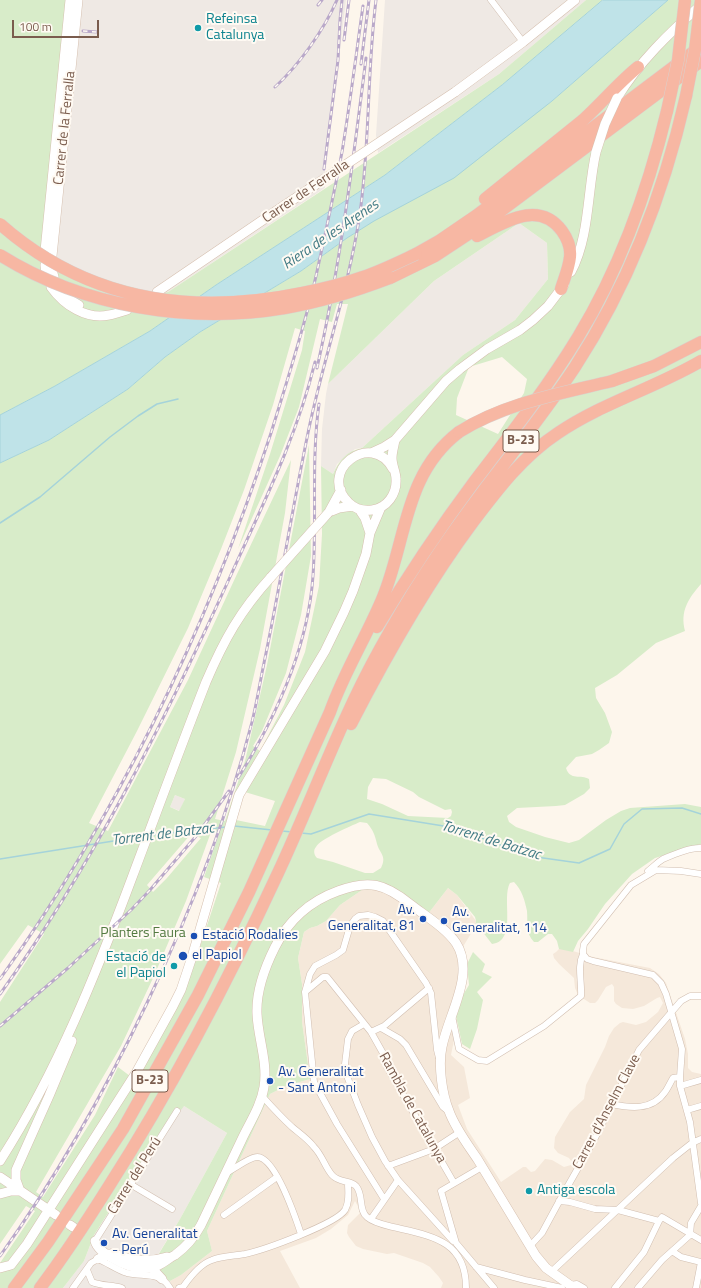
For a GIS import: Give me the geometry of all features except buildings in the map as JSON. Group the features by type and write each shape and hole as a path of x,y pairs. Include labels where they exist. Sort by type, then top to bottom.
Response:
{"highway":[{"name":"B-23","path":"14,1288 48,1242 123,1130 198,995 262,861 330,712 384,617 422,554 546,386 586,323 613,270 635,218 651,172 667,111 678,60 685,0"},
{"name":"B-23","path":"40,1288 66,1254 139,1138 215,1004 310,803 324,772 336,737 366,675 411,595 463,519 572,371 609,308 635,255 656,201 674,144 686,96 695,50 701,0"},
{"path":"443,243 477,215 701,46"},
{"path":"0,224 35,252 65,270 118,291 137,295 187,302 226,303 249,302 285,297 320,289 364,277 482,225 701,61"},
{"path":"0,255 41,277 71,289 104,299 163,310 220,313 284,308 335,297 396,276 435,256 443,243 490,196 583,120 617,85 638,67"},
{"path":"443,243 523,216 541,216 555,223 567,239 570,257 561,289"},
{"path":"330,712 338,688 372,623 388,586 396,561 410,503 420,480 436,454 450,439 480,419 513,406 612,381 654,366 701,342"},
{"path":"324,772 388,654 423,594 465,532 514,470 544,443 578,420 655,385 701,361"}],"street":[{"name":"Carrer de la Ferralla","path":"70,0 48,253 78,0"},
{"path":"491,0 523,42 575,0"},
{"path":"370,533 365,518 346,500 341,490 339,485 340,472 347,461 358,454 371,453 395,440 446,381 478,355 520,330 548,306 561,289 573,268 581,247 591,174 596,152 605,124 617,98 638,67 656,47 701,5"},
{"name":"Carrer de Ferralla","path":"157,292 456,92 523,42"},
{"path":"51,287 63,302 84,313 109,316 127,310"},
{"path":"63,292 77,304 104,312 118,313"},
{"path":"0,1268 11,1265 52,1213 139,1069 181,990 192,957 236,803 242,788 324,651 353,591 366,554 370,533 381,507 391,498 394,493 396,480 392,454 395,440"},
{"path":"371,453 383,457 394,469"},
{"path":"20,1191 16,1180 16,1170 71,1042 90,988 216,657 237,619 249,601 329,512 341,490"},
{"path":"329,512 339,508 370,510 381,507"},
{"path":"638,1288 662,1260 690,1235 691,1223 700,1202 687,1110 680,1086 682,1050 661,983 653,975 587,959 583,950 584,944 631,885 662,859 701,848"},
{"path":"631,885 656,870 681,871 701,874"},
{"path":"93,1241 107,1255 118,1262 132,1267 152,1268 162,1263 186,1246 196,1233 262,1096 265,1074 258,1027 257,1005 264,975 274,949 288,925 307,908 329,894 352,887 376,885 394,891 447,933 459,950 463,965 462,983 442,1046 441,1063 448,1111 541,1263 569,1287"},
{"path":"384,1199 337,1124 314,1082 305,992 314,966 341,953 352,921 359,916 368,915 383,922 429,988 431,993 437,1054 441,1063"},
{"path":"451,1015 459,1049 478,1060 487,1061 544,1026 581,996 582,986 580,961 584,954"},
{"name":"Rambla de Catalunya","path":"305,992 323,977 327,977 371,1032 384,1055 387,1067 454,1183"},
{"path":"2,1158 56,1060 90,988"},
{"path":"371,1032 381,1028 429,988"},
{"name":"Carrer d'Anselm Clave","path":"530,1246 542,1233 594,1140 639,1050 682,1001 690,996 701,996"},
{"path":"364,1024 352,1032 348,1039 345,1070 368,1129 388,1166 398,1180 494,1288"},
{"path":"381,1028 400,1039 406,1045 443,1107 448,1111"},
{"path":"611,1104 636,1108 651,1104 660,1099 666,1092 673,1078 680,1077"},
{"path":"680,1086 701,1080"},
{"path":"262,1096 315,1148 334,1177 348,1183 352,1183 359,1190 364,1212 367,1217 381,1224 436,1238 455,1245"},
{"path":"687,1110 701,1106"},
{"name":"Carrer del Perú","path":"93,1241 177,1111"},
{"path":"388,1166 434,1148 460,1132"},
{"path":"551,1272 692,1143 701,1139"},
{"path":"225,1174 253,1157 260,1157 265,1160 277,1177 294,1210 301,1234"},
{"path":"466,1288 465,1271 455,1245 441,1191 482,1167"},
{"path":"0,1177 52,1213"},
{"path":"224,1215 277,1177"},
{"path":"371,1219 398,1180"},
{"path":"179,1288 183,1287 202,1265 210,1260 256,1251 316,1228 338,1217 343,1212 349,1200 348,1183"},
{"path":"130,1184 172,1209"},
{"path":"0,1194 11,1191 20,1191"},
{"path":"559,1201 595,1208 618,1210 659,1221"},
{"path":"615,1288 644,1252 662,1217 690,1235 701,1240"},
{"path":"93,1241 129,1259"},
{"path":"73,1288 92,1264 95,1256 93,1241"},
{"path":"672,1251 681,1257 701,1262 696,1288"},
{"path":"92,1264 111,1254 125,1260 129,1259 144,1261 161,1259 174,1255"},
{"path":"144,1261 171,1288"},
{"path":"162,1263 162,1279"},
{"path":"92,1264 135,1275 152,1275 162,1279"},
{"path":"92,1264 92,1282 114,1285 122,1288"},
{"path":"476,1267 546,1287 569,1287 577,1284 584,1288"}],"shaded area":[{"path":"81,0 346,0 325,171 325,188 168,292 158,294 116,283 78,270 54,256"},
{"path":"385,0 586,0 499,74 378,153 376,135"},
{"path":"519,223 547,243 548,279 515,320 463,355 362,448 355,449 337,464 333,474 321,466 322,429 328,384 434,281"},
{"path":"175,795 185,799 180,811 170,807"},
{"path":"448,888 457,895 476,921 475,927 464,945 463,955 465,986 451,1055 464,1067 470,1098 458,1105 467,1129 501,1182 523,1167 526,1167 531,1172 535,1171 545,1159 552,1160 564,1167 571,1165 569,1158 558,1153 554,1148 555,1137 570,1112 584,1099 586,1085 609,1036 614,1028 620,1023 623,1022 636,1025 646,1022 658,1012 663,1003 660,997 644,1006 633,1009 622,1008 614,1001 614,987 612,984 606,987 595,1003 590,1003 578,995 575,988 574,978 559,964 554,958 553,954 559,949 566,949 593,957 650,968 659,974 666,983 685,1039 688,1054 688,1068 692,1072 701,1074 701,1288 441,1288 443,1283 439,1277 430,1267 423,1263 394,1253 387,1254 356,1246 347,1233 348,1225 361,1212 355,1201 348,1215 331,1229 316,1238 280,1251 300,1288 172,1288 170,1281 181,1275 212,1251 207,1231 270,1094 286,1086 310,1079 302,1022 302,984 298,958 304,932 326,921 340,905 362,890 376,890 383,892 393,897 424,919"},
{"path":"184,1106 227,1133 180,1219 149,1269 170,1281 172,1288 63,1288 84,1261 94,1235 176,1107"}],"green space":[{"path":"0,0 81,0 54,256 78,270 116,283 158,294 168,292 499,74 586,0 603,0 502,85 385,175 216,285 150,331 55,386 0,415"},
{"name":"Planters Faura","path":"668,0 701,0 701,584 692,595 684,611 685,631 656,643 617,675 595,688 596,698 605,713 612,732 609,743 592,754 576,757 566,768 573,776 589,779 590,788 584,794 565,805 517,808 507,816 509,822 516,827 569,843 579,840 621,811 630,808 685,804 701,807 701,844 655,858 632,874 605,904 578,941 573,952 559,949 557,941 552,934 548,934 538,942 534,942 531,939 528,931 527,911 524,900 519,888 514,882 510,883 508,890 507,928 505,935 500,941 492,944 482,931 475,927 475,917 457,895 448,888 424,919 387,893 376,890 362,890 340,905 326,921 304,932 298,958 302,984 302,1022 310,1079 286,1086 270,1094 207,1231 212,1251 181,1275 170,1281 149,1270 180,1219 227,1133 184,1106 181,1110 176,1107 94,1235 84,1261 63,1288 0,1288 0,1263 35,1211 26,1206 0,1244 0,1002 44,934 28,925 0,964 0,463 49,440 128,389 165,357 200,332 301,271 347,238 552,101","holes":["519,223 547,243 548,279 515,320 463,355 362,448 352,451 344,457 338,464 333,474 321,466 322,534 319,586 305,652 284,705 260,751 253,746 262,731 286,673 301,615 311,556 309,445 267,665 245,761 225,821 215,819 236,752 260,649 285,513 291,460 188,680 108,831 89,823 188,628 221,549 244,490 273,405 295,328 305,331 302,350 270,454 238,549 280,456 299,407 320,319 332,322 337,304 348,304 328,384 434,281","502,357 527,379 524,393 498,434 456,415 457,398 469,367","373,778 386,779 445,810 451,809 452,812 451,816 448,818 408,816 367,799 368,787","245,792 275,801 265,826 236,820 240,799","175,795 185,799 179,811 170,807","360,822 367,823 374,833 383,858 383,864 381,868 373,873 365,873 317,858 315,855 315,848 323,840","211,832 219,834 204,877 221,883 192,971 134,1079 118,1067 95,1115 43,1197 36,1192 121,1046 154,976 186,901","191,834 201,838 153,892 147,885"]},
{"path":"473,952 485,964 482,972 492,977 477,992 483,1000 477,1029 470,1049 462,1044 456,1016 463,995 469,985 467,964"}],"water":[{"name":"Riera de les Arenes","path":"603,0 668,0 552,101 454,178 374,221 347,238 301,271 200,332 165,357 128,389 49,440 0,463 0,415 55,386 150,331 216,285 385,175 502,85"}],"waterway":[{"path":"0,523 40,497 110,437 138,416 157,404 178,399"},
{"name":"Torrent de Batzac","path":"301,833 311,834 369,814 456,828 529,856 579,863 610,849 624,824 642,809 682,808 701,814"},
{"name":"Torrent de Batzac","path":"234,826 272,830"},
{"name":"Torrent de Batzac","path":"152,835 226,827"},
{"name":"Torrent de Batzac","path":"282,831 292,832"},
{"name":"Torrent de Batzac","path":"0,859 145,836"}],"railway":[{"path":"318,5 322,0"},
{"path":"275,87 302,58 318,35 337,0"},
{"path":"324,169 338,60 342,0"},
{"path":"344,40 349,0"},
{"path":"361,64 369,0"},
{"path":"0,1256 61,1164 97,1101 131,1036 163,969 193,900 219,830 242,758 257,700 314,405 343,296 360,213 376,0"},
{"path":"0,979 43,916 121,785 189,647 219,577 246,505 271,433 306,316 316,276 342,152 363,6"},
{"path":"83,31 97,32"},
{"path":"317,368 333,291 351,175 366,58"},
{"path":"0,994 66,895 96,844 153,739 205,631 278,471 299,417 315,362"},
{"path":"238,778 265,732 288,682 297,656 310,603 314,555 315,447 319,404"},
{"path":"0,1026 68,968 131,910 197,835 229,791"}],"place":[{"name":"Refeinsa Catalunya","path":"198,28"},
{"name":"Av. Generalitat, 81","path":"423,919"},
{"name":"Av. Generalitat, 114","path":"444,921"},
{"name":"Estació Rodalies","path":"194,936"},
{"name":"el Papiol","path":"183,956"},
{"name":"Estació de el Papiol","path":"174,966"},
{"name":"Av. Generalitat - Sant Antoni","path":"270,1081"},
{"name":"Antiga escola","path":"529,1191"},
{"name":"Av. Generalitat - Perú","path":"104,1243"}]}
